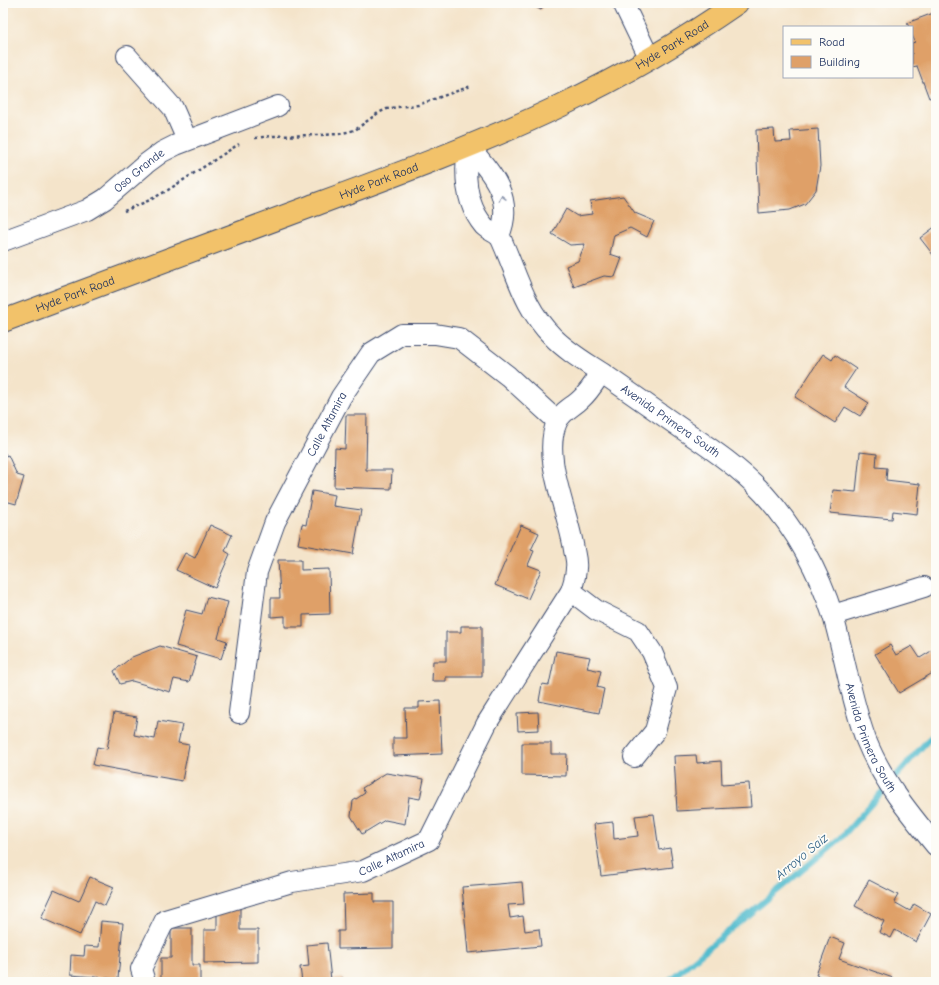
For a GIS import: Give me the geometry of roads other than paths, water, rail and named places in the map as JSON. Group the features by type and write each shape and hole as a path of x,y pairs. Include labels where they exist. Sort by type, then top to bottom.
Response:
{"main road":[{"name":"Hyde Park Road","path":"3,321 468,146 560,106 622,74 704,26 737,3"}],"street":[{"path":"623,3 650,58"},
{"path":"126,56 173,108 187,140"},
{"name":"Oso Grande","path":"3,241 87,210 105,199 162,152 187,140 278,106"},
{"path":"468,146 490,172 497,183 502,196 505,217 499,236 485,227 469,199 465,172 468,146"},
{"name":"Avenida Primera South","path":"499,236 520,289 529,306 552,336 565,348 723,457 764,494 785,520 804,549 820,581 833,615 860,722 881,770 912,816 936,846"},
{"name":"Calle Altamira","path":"145,982 141,969 165,920 292,882 363,871 428,840 488,723 571,592 576,567 573,541 552,455 553,437 557,421 508,376 459,338 435,334 402,334 372,353 341,397 275,522 257,572 239,713"},
{"path":"557,421 587,393 601,373"},
{"path":"833,615 924,587"},
{"path":"571,592 596,610 638,632 652,652 667,688 655,731 634,757"}],"waterway":[{"name":"Arroyo Saiz","path":"667,982 841,838 928,740 936,733"}]}
